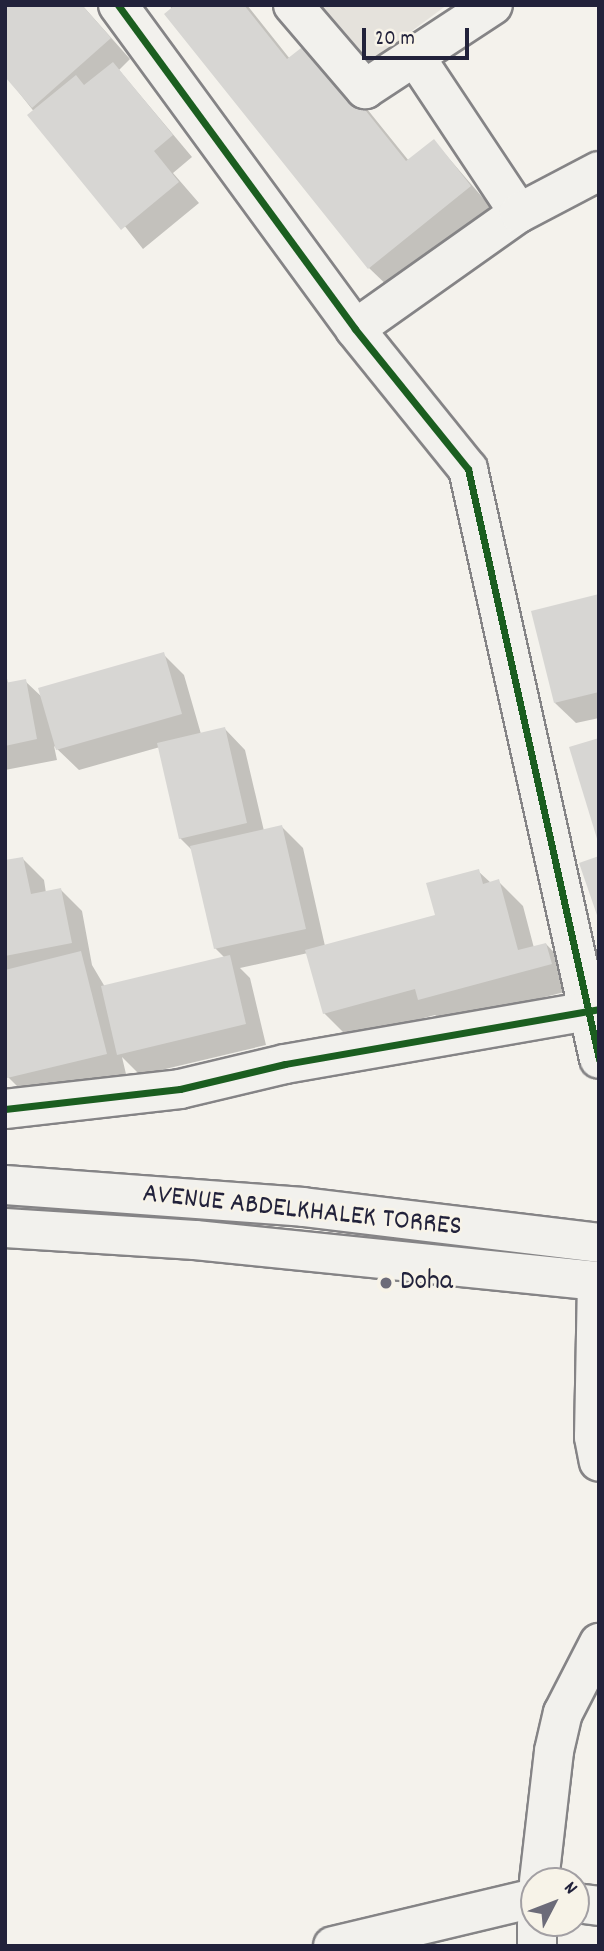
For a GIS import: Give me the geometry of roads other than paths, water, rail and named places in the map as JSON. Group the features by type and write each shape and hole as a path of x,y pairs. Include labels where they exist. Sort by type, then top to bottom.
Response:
{"street":[{"path":"118,5 355,329 468,469 595,1010 599,1059"},
{"path":"293,5 365,89 493,5"},
{"path":"416,58 519,213"},
{"path":"355,329 519,213 599,171"},
{"path":"5,1109 180,1090 285,1064 595,1010"},
{"name":"AVENUE ABDELKHALEK TORRES","path":"5,1185 303,1207 599,1243"},
{"name":"AVENUE ABDELKHALEK TORRES","path":"5,1228 195,1240 598,1281"},
{"path":"598,1281 594,1437 599,1462"},
{"path":"541,1867 554,1751 563,1713 599,1643"},
{"path":"333,1946 520,1901"}],"place":[{"name":"Doha","path":"386,1283"}]}
